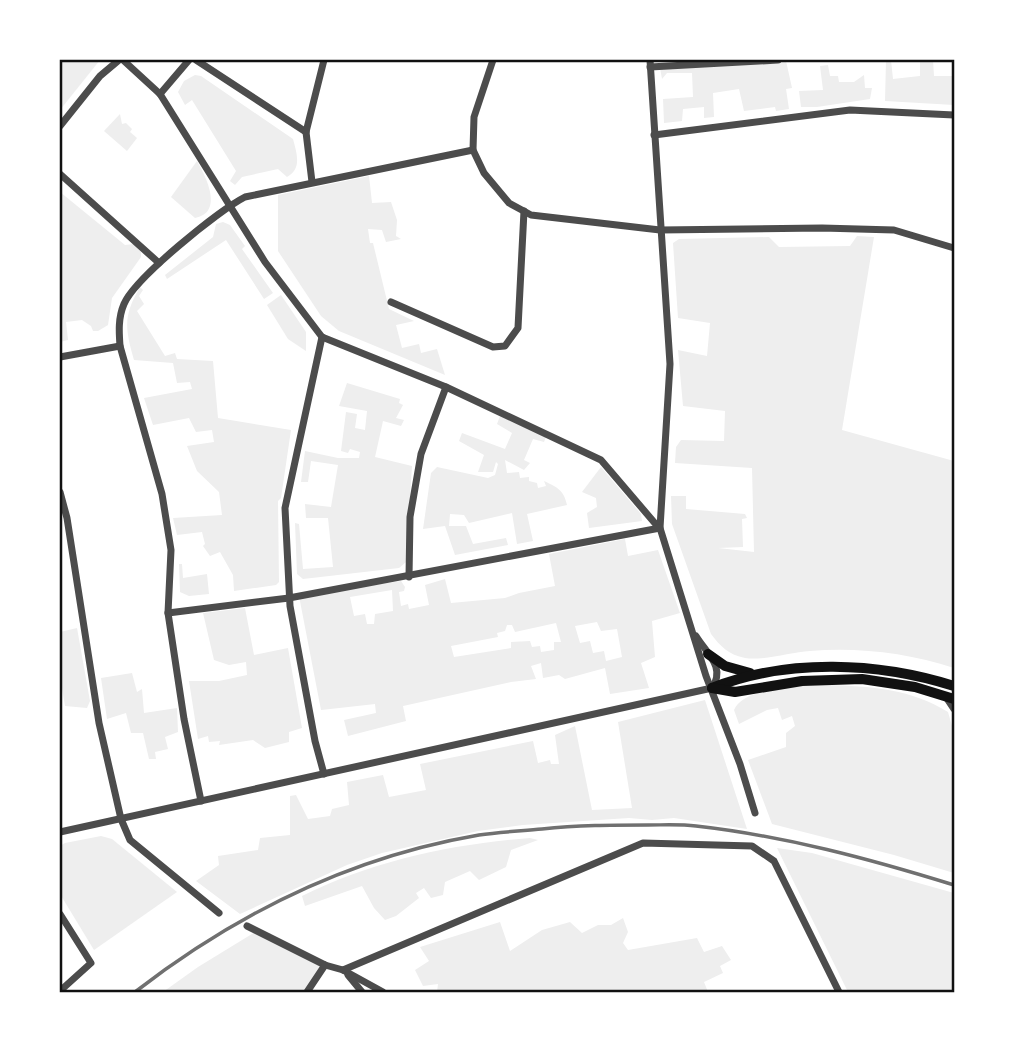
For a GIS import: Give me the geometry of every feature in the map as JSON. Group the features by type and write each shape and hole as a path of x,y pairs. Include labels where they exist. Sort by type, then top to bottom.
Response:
{"main road":[{"path":"708,654 725,666 761,674"},
{"path":"712,688 732,680 761,674 801,669 863,667 918,674 954,686"},
{"path":"712,688 735,692 802,681 862,679 915,687 950,697"}],"street":[{"path":"60,126 100,76 121,60 160,94 265,262 322,337 446,387 601,460 660,528"},
{"path":"160,94 189,60"},
{"path":"196,60 306,132"},
{"path":"312,182 306,132 324,60"},
{"path":"493,60 474,117 473,150 484,173 509,203 531,215 660,230 894,230 954,248"},
{"path":"755,813 660,528 670,364 650,63 778,60"},
{"path":"654,135 850,110 954,115"},
{"path":"201,801 184,719 168,612 171,550 162,494 120,346 118,324 124,302 159,263 230,205 245,197 473,150"},
{"path":"60,174 159,263"},
{"path":"391,302 493,346 505,346 518,328 524,211"},
{"path":"322,337 285,508 289,598 296,648 324,774"},
{"path":"60,357 120,346"},
{"path":"409,577 410,517 421,454 446,387"},
{"path":"60,492 67,518 99,723 121,819 130,840 219,913"},
{"path":"168,612 289,598 660,528"},
{"path":"60,832 712,688 718,679 718,671 691,626"},
{"path":"950,697 954,709"},
{"path":"343,970 643,843 752,846 774,860 839,992"},
{"path":"60,914 91,963 60,991"},
{"path":"247,926 325,965 343,970 383,992"},
{"path":"307,992 325,965"},
{"path":"343,970 362,992"}],"shaded area":[{"path":"60,60 100,60 60,110"},
{"path":"886,60 891,60 893,79 920,76 920,60 933,60 934,76 954,76 954,105 885,101"},
{"path":"786,61 792,88 786,89 789,109 776,111 775,107 744,111 739,89 713,93 714,117 704,118 704,107 683,109 682,121 664,123 663,99 693,97 692,73 667,73 662,79 660,68"},
{"path":"828,65 830,76 838,76 839,82 854,82 864,75 865,88 872,88 870,99 801,107 799,91 823,90 820,66"},
{"path":"195,75 201,76 293,139 297,165 292,174 287,177 278,169 242,177 235,185 230,181 236,171 192,100 185,105 178,92 184,81"},
{"path":"120,114 122,124 126,123 137,138 127,151 104,131"},
{"path":"197,161 208,184 211,202 204,214 195,218 171,197"},
{"path":"369,176 372,203 391,202 397,220 396,236 401,239 386,242 382,230 368,229 389,309 414,321 396,325 402,348 419,344 421,353 437,349 445,375 339,331 321,316 278,251 278,195"},
{"path":"60,192 125,245 134,244 141,252 141,257 112,298 108,325 93,331 91,326 82,320 66,322 68,340 60,342"},
{"path":"223,222 230,225 245,246 242,249 273,293 264,299 226,240 167,279 165,275 213,237 216,224"},
{"path":"857,236 874,237 842,430 954,461 954,668 883,652 828,650 752,659 734,655 721,646 711,634 672,524 671,496 686,496 686,509 745,514 747,518 742,519 743,547 718,548 754,552 752,468 675,463 676,447 681,440 724,441 725,411 683,406 678,350 707,356 710,323 678,318 673,243 679,239 769,237 779,247 850,246"},
{"path":"140,287 143,290 139,296 144,304 137,311 165,356 175,353 177,359 213,361 218,418 291,430 281,498 278,501 279,582 276,585 234,591 233,575 220,552 210,556 203,546 205,544 202,532 177,535 173,518 222,515 219,492 197,471 187,446 214,442 212,430 196,432 189,418 153,425 144,398 192,389 190,382 177,383 173,363 134,360 127,322"},
{"path":"281,295 306,332 306,351 288,339 267,305"},
{"path":"347,383 400,399 399,403 403,405 396,418 404,420 401,426 383,421 375,457 412,466 406,562 399,568 303,579 297,574 295,523 299,524 303,569 333,567 328,518 306,518 305,504 331,507 338,465 311,461 308,482 301,482 305,451 338,458 359,458 360,452 350,449 348,453 341,451 346,412 357,414 355,428 365,430 367,411 339,406"},
{"path":"500,416 546,437 544,442 533,439 524,460 530,463 524,470 505,460 507,473 519,472 520,478 529,477 529,481 537,483 538,488 546,486 544,481 553,485 562,492 567,505 527,514 533,541 517,544 512,513 469,523 464,515 450,514 449,526 466,526 473,544 506,538 508,545 455,555 445,526 423,529 431,473 437,467 488,478 495,475 498,464 496,462 493,472 478,472 484,455 459,441 462,433 505,449 512,433 497,424"},
{"path":"601,467 641,514 642,521 589,528 587,513 597,507 596,498 582,492"},
{"path":"625,539 628,556 658,550 680,613 652,621 655,657 641,663 649,688 610,694 605,668 565,679 559,675 543,678 541,663 531,666 536,679 403,706 406,721 348,736 344,720 376,713 375,704 321,710 299,596 401,581 405,587 404,591 399,592 401,606 408,604 409,609 429,605 425,585 445,579 451,603 505,598 555,586 549,554","holes":["392,590 393,611 375,614 374,624 367,624 365,614 354,616 350,597","597,622 601,631 617,629 622,657 606,661 604,651 593,653 590,641 580,643 575,626","556,623 561,642 554,642 554,650 541,652 540,646 532,647 530,641 511,642 511,648 454,657 451,646 498,637 497,633 505,631 507,625 512,625 515,632"]},
{"path":"179,564 182,564 183,578 207,574 209,594 189,596 180,592"},
{"path":"245,608 254,655 288,648 302,728 289,732 289,742 265,748 253,740 219,745 220,741 209,742 208,736 198,739 189,681 219,681 247,675 246,662 229,665 214,660 203,613"},
{"path":"77,628 90,701 87,708 65,706 60,676 60,632"},
{"path":"132,673 137,692 142,689 144,713 177,708 178,732 165,737 168,749 155,752 156,759 149,759 143,733 131,733 126,713 107,719 101,678"},
{"path":"828,685 890,690 920,698 948,712 954,733 954,873 772,824 748,760 786,747 786,733 795,726 792,716 782,720 778,708 767,710 739,724 734,710 749,696 762,692"},
{"path":"705,700 747,829 674,818 629,818 523,825 478,831 382,853 347,865 240,914 196,881 219,865 218,856 258,850 260,838 290,835 290,796 296,795 308,819 330,816 332,809 349,805 347,782 383,775 389,797 426,790 420,764 533,741 538,763 550,760 551,764 559,764 555,735 575,726 592,810 632,808 618,722"},
{"path":"101,836 112,839 177,892 94,950 60,894 60,846"},
{"path":"530,838 538,840 511,850 506,867 479,880 470,871 445,882 443,895 431,898 424,888 416,893 419,898 396,916 385,920 374,908 362,886 305,906 302,896 356,873 413,856"},
{"path":"777,848 812,853 954,893 954,992 848,992"},
{"path":"623,918 628,932 623,943 628,950 697,938 704,952 722,946 731,960 720,966 723,973 704,982 708,992 437,992 438,984 423,986 415,970 429,961 420,947 500,922 510,951 542,930 570,922 582,933 598,925 611,925"},
{"path":"257,931 325,965 307,992 163,992 198,967"}],"railway":[{"path":"135,992 214,937 297,892 385,858 431,845 487,834 582,826 696,826 827,849 954,885"}]}
